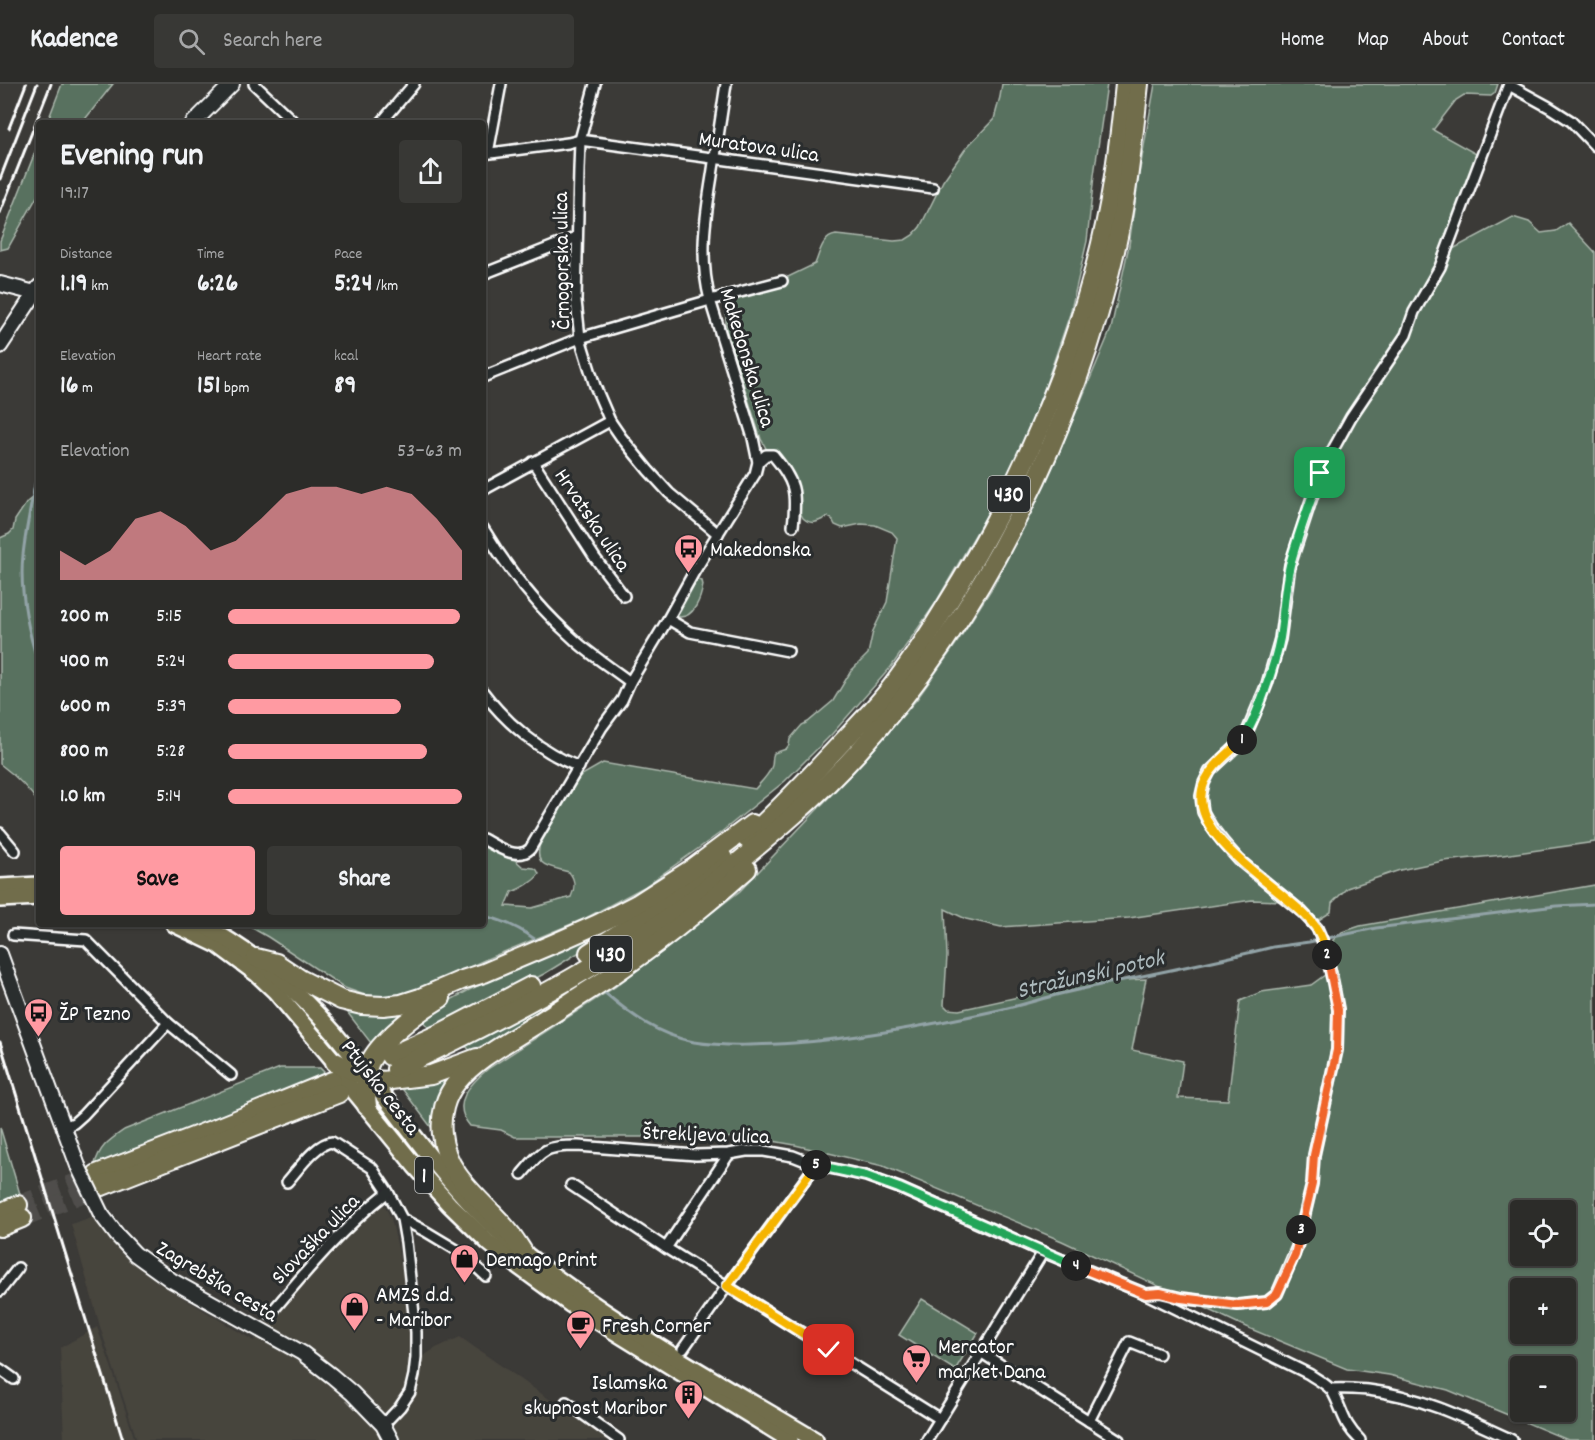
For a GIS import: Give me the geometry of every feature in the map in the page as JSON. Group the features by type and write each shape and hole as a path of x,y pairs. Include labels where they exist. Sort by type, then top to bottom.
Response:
{"highway":[{"name":"430","path":"798,800 849,735 896,682 969,569 1017,478 1056,390 1095,269 1112,191 1125,84"},
{"name":"430","path":"393,1062 441,1033 594,951 662,905 857,753 900,701 940,648 984,579 1019,514 1072,396 1097,318 1116,247 1127,192 1138,84"},
{"path":"1135,127 1149,84"},
{"path":"256,958 276,963 334,997 362,1005 401,1004 484,973 598,924 638,904 798,800"},
{"path":"523,1252 510,1233 457,1175 445,1148 442,1134 444,1108 449,1094 473,1066 610,977 714,899 788,830 798,800"},
{"path":"367,1106 366,1074 375,1054 395,1033 427,1007 484,973"},
{"path":"335,1062 360,1074 383,1081 431,1075 495,1050"},
{"path":"100,1180 335,1087"},
{"path":"0,1213 20,1212 0,1227"}],"main road":[{"path":"0,887 36,885"},
{"path":"0,899 36,897"},
{"name":"Ptujska cesta","path":"180,927 218,945 257,974 289,1006 415,1166 449,1204 489,1243 570,1304 790,1440"},
{"name":"Ptujska cesta","path":"206,927 256,958 300,996 330,1029 459,1191 488,1222 523,1252 586,1299 651,1342 815,1440"}],"street":[{"path":"196,120 231,84"},
{"path":"254,84 292,120"},
{"path":"384,120 414,84"},
{"path":"486,150 501,84"},
{"name":"Črnogorska ulica","path":"594,84 580,140 576,300 580,338 610,421 634,454 662,485 718,534"},
{"name":"Makedonska ulica","path":"486,841 517,854 524,854 530,849 602,727 621,700 694,572 755,474 758,462 753,438 705,279 704,244 707,208 726,84"},
{"path":"1146,1294 1160,1293 1238,1305 1267,1302 1277,1294 1297,1247 1312,1184 1314,1155 1337,1050 1338,1010 1325,947 1317,928 1302,912 1239,860 1224,843 1203,812 1201,796 1210,771 1241,742 1247,732 1267,684 1280,639 1290,565 1320,473 1351,417 1406,335 1414,312 1440,267 1509,85 1571,122 1595,146"},
{"name":"Muratova ulica","path":"486,154 580,140 933,188"},
{"path":"486,273 577,237"},
{"path":"486,376 580,338 782,281"},
{"path":"0,284 36,291"},
{"path":"0,346 36,294"},
{"path":"486,488 610,421"},
{"path":"758,462 766,454 772,454 783,466 791,480 795,497 793,526"},
{"name":"Hrvatska ulica","path":"533,462 595,558 624,596"},
{"path":"486,533 509,568 548,614 578,643 630,682"},
{"path":"668,619 690,632 788,651"},
{"path":"486,696 498,711 519,730 558,757 579,767"},
{"path":"0,833 15,851"},
{"path":"12,935 86,940 168,1023 231,1075"},
{"name":"Zagrebška cesta","path":"0,954 78,1166 100,1215 135,1254 171,1280 302,1353 352,1393 383,1425 391,1440"},
{"path":"64,1127 74,1123 83,1115 168,1023"},
{"path":"287,1182 309,1157 327,1143 332,1142 372,1168 388,1192 402,1220 413,1303 416,1357 410,1392 383,1425"},
{"name":"Štrekljeva ulica","path":"522,1174 538,1154 545,1149 560,1146 696,1155 764,1151 793,1156 816,1165 866,1176 899,1188 1043,1252 1146,1294 1309,1374 1331,1389"},
{"path":"666,1248 729,1154"},
{"path":"683,1349 816,1165"},
{"path":"571,1185 666,1248 940,1419"},
{"name":"Slovaška ulica","path":"270,1314 324,1251 360,1215 388,1192"},
{"path":"402,1220 460,1252 486,1276"},
{"path":"927,1440 1043,1252"},
{"path":"0,1291 18,1268"},
{"path":"1089,1421 1129,1342 1159,1354"},
{"path":"982,1353 1119,1440"},
{"path":"0,1369 14,1379"},
{"path":"1360,1440 1342,1416 1331,1389 1345,1388 1390,1393 1416,1399 1512,1440"},
{"path":"566,1402 619,1440"}],"shaded area":[{"path":"382,1205 385,1206 391,1218 409,1307 412,1363 460,1337 608,1440 137,1440 101,1330 71,1224 92,1217 123,1255 159,1283 254,1341 274,1314 365,1218"},
{"path":"97,1327 135,1440 64,1440 60,1348"}],"green space":[{"path":"62,84 113,84 84,120 48,120"},
{"path":"1002,84 1107,84 1087,241 1070,314 1020,451 992,506 935,604 891,667 832,734 785,781 720,833 644,887 586,918 428,986 383,997 362,994 345,988 250,927 486,927 486,847 514,859 523,867 534,868 539,874 531,882 512,892 506,906 532,908 571,897 573,878 569,872 549,867 541,861 539,849 541,840 577,781 582,775 603,763 755,789 768,774 774,753 786,749 790,739 802,725 833,701 851,671 868,654 873,631 887,602 897,538 892,532 875,525 861,524 842,528 835,525 828,517 813,522 803,518 761,439 726,330 726,311 731,301 739,295 759,291 815,264 822,246 831,236 894,241 905,240 913,235 920,227 943,181 966,148 994,119"},
{"path":"1155,84 1498,84 1495,93 1491,96 1464,95 1456,100 1433,130 1478,155 1451,250 1513,217 1529,222 1541,233 1556,231 1568,223 1595,252 1595,842 1443,861 1400,870 1347,888 1332,903 1331,912 1317,921 1296,902 1252,900 1129,918 1001,927 966,919 945,909 947,956 944,1005 948,1009 959,1010 1086,982 1146,979 1132,1050 1183,1061 1178,1098 1228,1100 1240,1001 1261,992 1311,985 1333,969 1333,940 1342,932 1360,926 1595,885 1595,1440 1568,1440 1525,1422 1576,1422 1576,1356 1510,1356 1510,1416 1448,1390 1389,1375 1347,1369 1246,1327 1062,1241 883,1166 756,1138 515,1137 501,1130 470,1126 464,1118 462,1101 465,1094 489,1068 615,987 740,891 868,756 917,699 994,585 1056,460 1111,329 1129,245"},
{"path":"36,150 36,198 8,248 0,250 0,241"},
{"path":"36,494 36,800 21,782 0,764 0,538 13,530 15,520 27,502"},
{"path":"702,581 703,585 701,596 693,611 679,617 677,610 693,582"},
{"path":"661,899 544,974 424,1035 428,1027 422,1020 445,1003"},
{"path":"635,949 507,1035 470,1051 461,1044"},
{"path":"421,1003 374,1047 341,1004"},
{"path":"280,1068 320,1068 330,1078 94,1167 105,1145 124,1130"},
{"path":"465,1069 441,1127 431,1127 400,1086"},
{"path":"0,1127 20,1194 11,1201 0,1204"},
{"path":"922,1299 978,1333 955,1370 899,1335"}],"waterway":[{"name":"Stražunski potok","path":"36,479 22,569 25,611 36,656"},
{"name":"Stražunski potok","path":"604,992 624,1009 646,1023 681,1039 694,1042 744,1045 820,1041 948,1021 1273,947 1376,928 1556,906 1595,904"},
{"name":"Stražunski potok","path":"486,917 511,925 536,940"}],"tunnel":[{"path":"18,1205 97,1174"},
{"path":"22,1218 102,1186"}],"railway":[{"path":"9,128 26,84"},
{"path":"0,179 37,84"},
{"path":"37,120 51,84"},
{"path":"0,213 36,122"},
{"path":"0,1042 123,1440"}],"place":[{"name":"Makedonska","path":"689,574"},
{"name":"ŽP Tezno","path":"38,1038"},
{"name":"Demago Print","path":"465,1284"},
{"name":"AMZS d.d. - Maribor","path":"355,1332"},
{"name":"Fresh Corner","path":"581,1350"},
{"name":"Mercator market Dana","path":"917,1384"},
{"name":"Islamska skupnost Maribor","path":"688,1420"}],"route":[{"path":"829,1350 727,1286 816,1165 866,1176 899,1188 1043,1252 1146,1294 1160,1293 1238,1305 1267,1302 1277,1294 1295,1255 1312,1184 1314,1155 1337,1050 1338,1010 1325,947 1317,928 1302,912 1239,860 1224,843 1203,812 1201,796 1210,771 1241,742 1247,732 1267,684 1280,639 1290,565 1320,473"}]}
